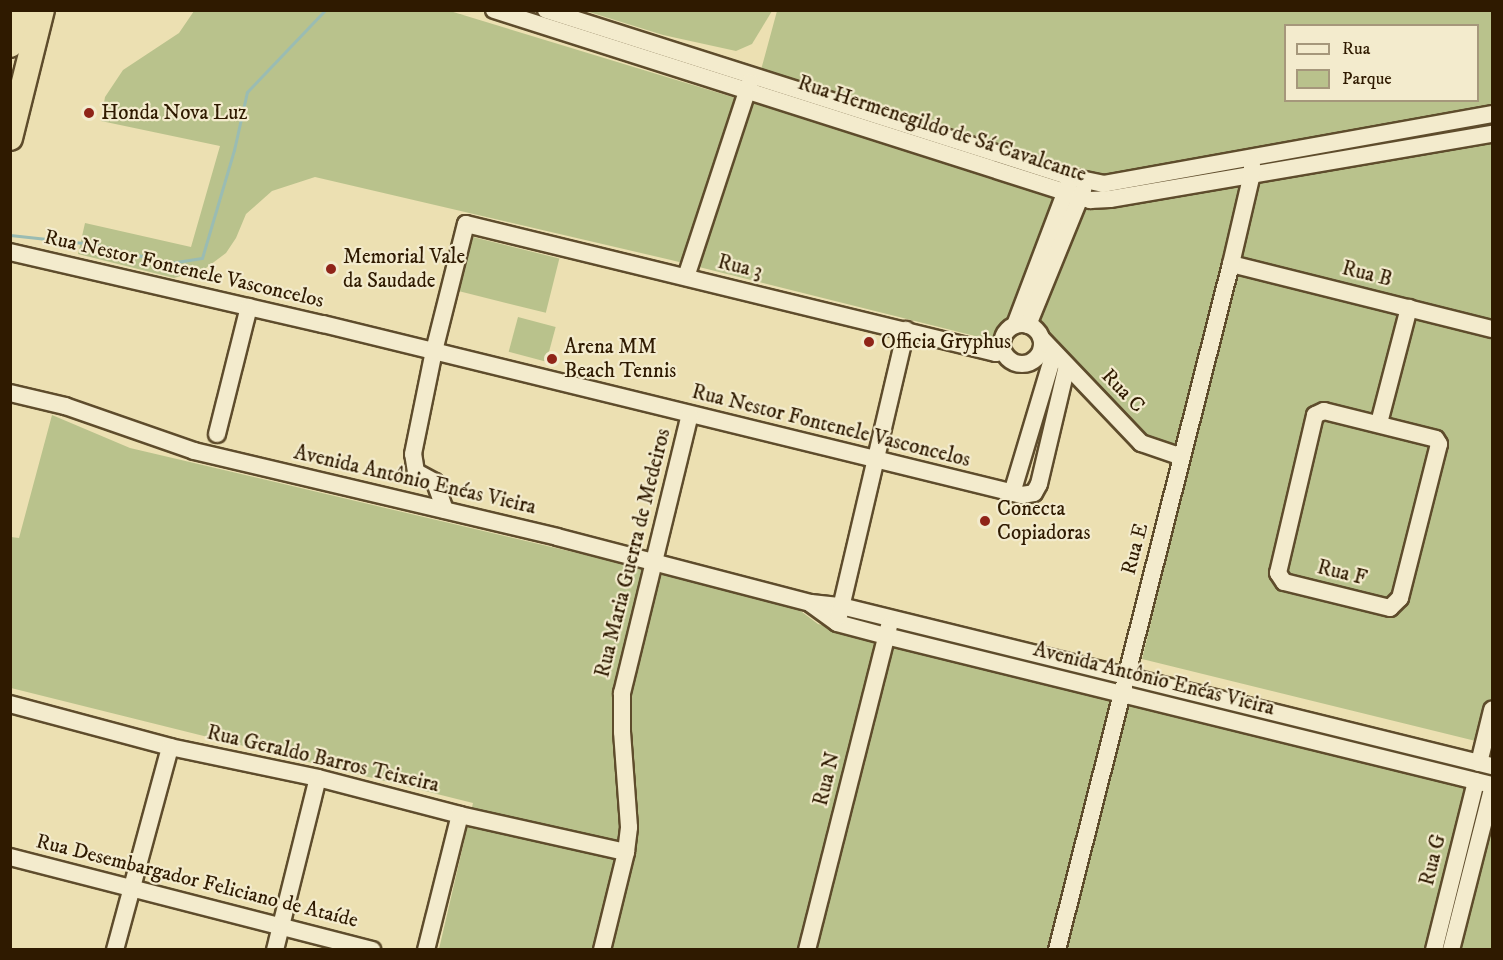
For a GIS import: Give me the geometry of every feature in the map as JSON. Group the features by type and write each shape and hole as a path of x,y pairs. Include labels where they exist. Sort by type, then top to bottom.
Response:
{"highway":[{"path":"10,45 20,10"},
{"path":"10,138 42,10"}],"street":[{"name":"Rua Hermenegildo de Sá Cavalcante","path":"494,10 1078,179 1112,183 1252,167 1492,134"},
{"name":"Rua Hermenegildo de Sá Cavalcante","path":"546,10 1073,196 1102,200 1492,114"},
{"path":"686,277 749,83"},
{"name":"Rua E","path":"1057,950 1231,264 1252,167"},
{"path":"1047,378 1029,363 1012,361 1003,351 1003,339 1022,325 1078,179"},
{"name":"Rua 3","path":"434,351 466,224 996,353 1003,351"},
{"name":"Rua Nestor Fontenele Vasconcelos","path":"10,252 434,351 1012,493 1032,494 1039,484 1068,366"},
{"name":"Rua B","path":"1231,264 1492,329"},
{"path":"217,434 249,307"},
{"path":"1379,423 1409,308"},
{"path":"1022,325 1034,328 1042,339 1040,352 1029,363"},
{"path":"837,623 906,330"},
{"name":"Rua C","path":"1042,339 1142,443 1182,457"},
{"path":"434,351 412,454 416,472 435,482 445,510"},
{"path":"1012,493 1054,353"},
{"name":"Avenida Antônio Enéas Vieira","path":"10,393 65,406 194,451 445,510 811,603 841,606 1486,764"},
{"name":"Rua F","path":"1324,411 1379,423 1436,439 1439,444 1400,598 1390,608 1284,582 1278,570 1315,415 1324,411"},
{"name":"Rua Maria Guerra de Medeiros","path":"602,950 626,852 629,827 622,732 622,693 690,415"},
{"name":"Avenida Antônio Enéas Vieira","path":"811,603 837,623 1476,781 1492,787"},
{"name":"Rua N","path":"807,950 891,619"},
{"name":"Rua Geraldo Barros Teixeira","path":"10,704 170,747 318,778 460,815 626,852"},
{"path":"1486,764 1492,710"},
{"path":"115,950 170,747"},
{"path":"274,950 318,778"},
{"name":"Rua G","path":"1434,950 1476,781"},
{"name":"Rua G","path":"1451,950 1492,787"},
{"path":"426,950 460,815"},
{"name":"Rua Desembargador Feliciano de Ataíde","path":"10,857 372,950"}],"green space":[{"path":"772,10 752,44 736,51 663,35 586,11"},
{"path":"194,11 450,11 752,103 777,11 1492,11 1492,745 1142,659 1193,450 1147,438 1038,319 1012,317 995,341 671,260 315,177 272,191 246,214 236,238 226,253 206,268 174,278 78,254 85,223 191,247 220,146 101,121 105,97 123,70 179,33"},
{"path":"473,237 559,259 546,313 459,291"},
{"path":"518,317 556,327 546,362 509,352"},
{"path":"52,415 130,448 790,603 818,624 1492,789 1492,949 439,949 473,803 11,688 11,537 19,538"}],"waterway":[{"path":"10,235 93,244 170,263 202,258 234,150 247,92 325,10"}],"place":[{"name":"Honda Nova Luz","path":"89,113"},
{"name":"Memorial Vale da Saudade","path":"331,269"},
{"name":"Officia Gryphus","path":"869,342"},
{"name":"Arena MM Beach Tennis","path":"552,359"},
{"name":"Conecta Copiadoras","path":"985,521"}]}
